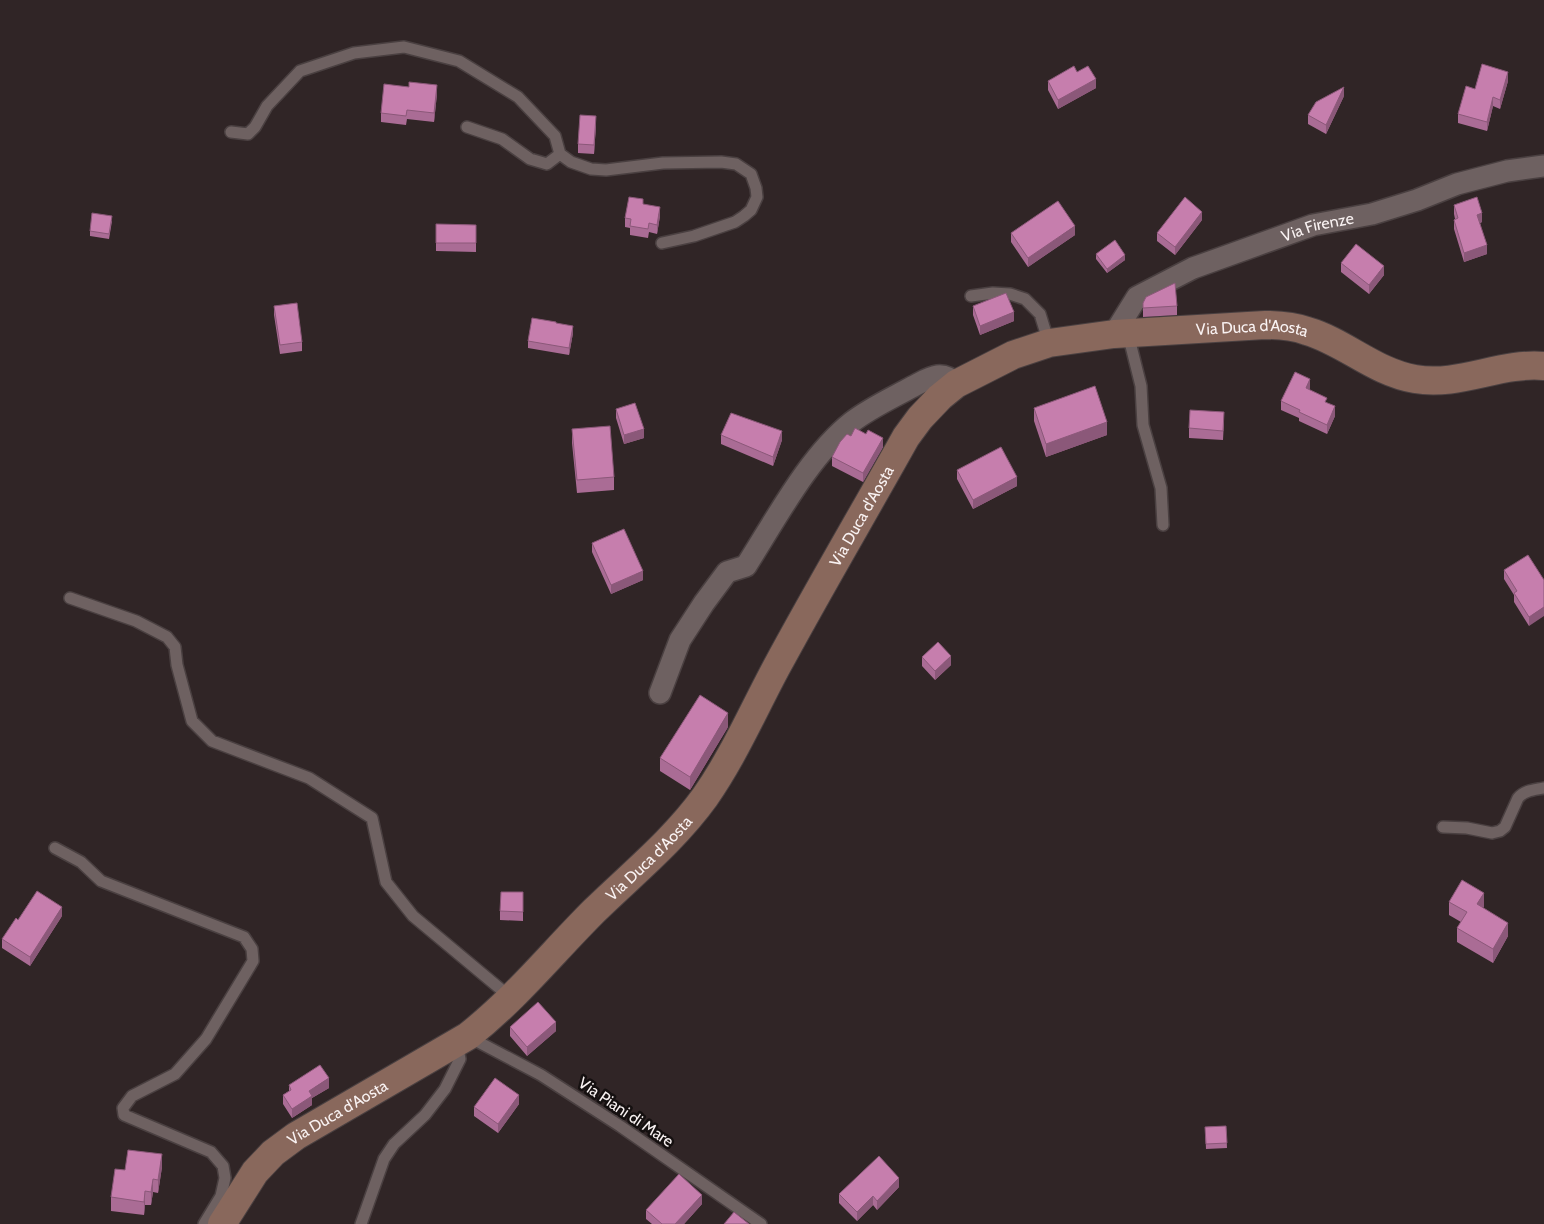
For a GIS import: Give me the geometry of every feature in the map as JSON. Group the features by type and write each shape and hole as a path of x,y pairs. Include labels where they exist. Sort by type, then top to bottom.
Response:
{"main road":[{"name":"Via Duca d'Aosta","path":"222,1224 255,1172 273,1153 296,1136 462,1039 512,998 593,912 681,828 727,762 777,667 906,437 926,411 956,384 1013,354 1049,343 1121,334 1265,325 1287,326 1308,331 1374,366 1396,375 1416,379 1463,378 1514,367 1544,366"}],"street":[{"name":"Via Firenze","path":"1121,334 1137,297 1193,268 1313,225 1372,214 1418,200 1457,184 1507,171 1544,166"},
{"path":"660,693 680,640 704,603 727,572 746,566 807,471 829,445 852,422 881,403 928,379 942,375 949,377 956,384"}],"lane":[{"path":"231,132 248,134 255,127 267,106 300,71 354,53 404,47 459,61 518,97 555,136 560,154 570,162 591,169 606,170 663,163 721,162 736,164 751,174 757,197 751,210 744,216 735,222 694,236 662,243"},
{"path":"467,127 502,139 530,159 547,164 560,154"},
{"path":"971,296 993,293 1010,294 1025,299 1040,314 1049,343"},
{"path":"1121,334 1141,386 1142,425 1161,488 1163,525"},
{"path":"70,598 136,621 167,637 174,647 192,721 212,741 309,778 372,818 386,882 412,916 512,998"},
{"path":"1443,827 1466,828 1492,833 1500,831 1505,828 1518,798 1522,794 1526,791 1544,788"},
{"path":"55,848 81,862 101,880 244,937 252,949 253,961 206,1039 175,1074 132,1096 123,1108 124,1115 212,1152 222,1166 226,1178 221,1196 204,1224"},
{"path":"361,1224 384,1159 394,1144 425,1115 445,1089 460,1059 462,1039"},
{"name":"Via Piani di Mare","path":"462,1039 541,1076 620,1126 761,1224"}],"building":[{"path":"1482,64 1508,72 1500,100 1493,97 1487,122 1458,114 1466,86 1475,89"},
{"path":"1074,66 1077,72 1088,66 1096,79 1058,100 1048,81"},
{"path":"409,82 437,85 434,113 407,110 406,116 381,113 384,84 409,87"},
{"path":"1344,87 1326,125 1308,115 1316,102"},
{"path":"580,115 596,116 594,145 578,144"},
{"path":"629,197 643,199 643,204 660,207 657,225 649,223 648,229 630,226 631,219 625,218"},
{"path":"1185,197 1202,212 1175,247 1157,233"},
{"path":"1477,197 1482,213 1477,215 1487,245 1464,253 1454,220 1458,218 1454,205"},
{"path":"1058,201 1075,226 1028,258 1011,233"},
{"path":"92,213 112,216 109,234 90,231"},
{"path":"436,224 476,225 476,243 436,243"},
{"path":"1115,240 1125,255 1107,269 1096,254"},
{"path":"1356,244 1384,266 1369,285 1341,263"},
{"path":"1175,283 1177,306 1143,308 1146,297"},
{"path":"1006,293 1014,312 980,326 973,306"},
{"path":"297,303 302,342 280,345 274,306"},
{"path":"532,318 573,326 569,348 528,341"},
{"path":"1295,372 1310,379 1306,388 1327,398 1325,402 1335,406 1327,425 1281,401"},
{"path":"1095,386 1107,422 1046,444 1034,408"},
{"path":"635,403 644,429 624,435 616,409"},
{"path":"1190,410 1224,412 1223,431 1189,428"},
{"path":"731,413 782,431 773,457 721,435"},
{"path":"610,426 614,477 577,480 572,429"},
{"path":"855,428 866,434 868,430 883,438 863,473 832,457 840,442 847,434 851,436"},
{"path":"1001,447 1017,477 973,500 957,470"},
{"path":"624,529 643,571 611,585 592,543"},
{"path":"1528,555 1544,580 1544,607 1529,617 1514,593 1517,591 1504,570"},
{"path":"938,642 951,656 935,671 922,657"},
{"path":"700,695 728,713 690,777 660,758"},
{"path":"1462,880 1484,893 1477,904 1508,923 1493,949 1457,928 1467,912 1449,902"},
{"path":"37,891 62,907 30,957 2,939 16,918 18,920"},
{"path":"501,892 523,892 523,912 500,911"},
{"path":"538,1002 556,1022 527,1047 510,1027"},
{"path":"320,1065 329,1078 309,1091 312,1096 292,1109 283,1095 291,1090 289,1085"},
{"path":"495,1078 519,1095 498,1124 474,1107"},
{"path":"1226,1126 1227,1143 1206,1144 1205,1127"},
{"path":"128,1150 162,1154 158,1180 153,1179 151,1192 145,1191 144,1202 111,1197 115,1169 125,1170"},
{"path":"879,1156 899,1178 877,1201 873,1196 857,1212 839,1194"},
{"path":"679,1174 702,1195 675,1224 662,1224 646,1210"},
{"path":"734,1212 749,1224 724,1224"}]}
